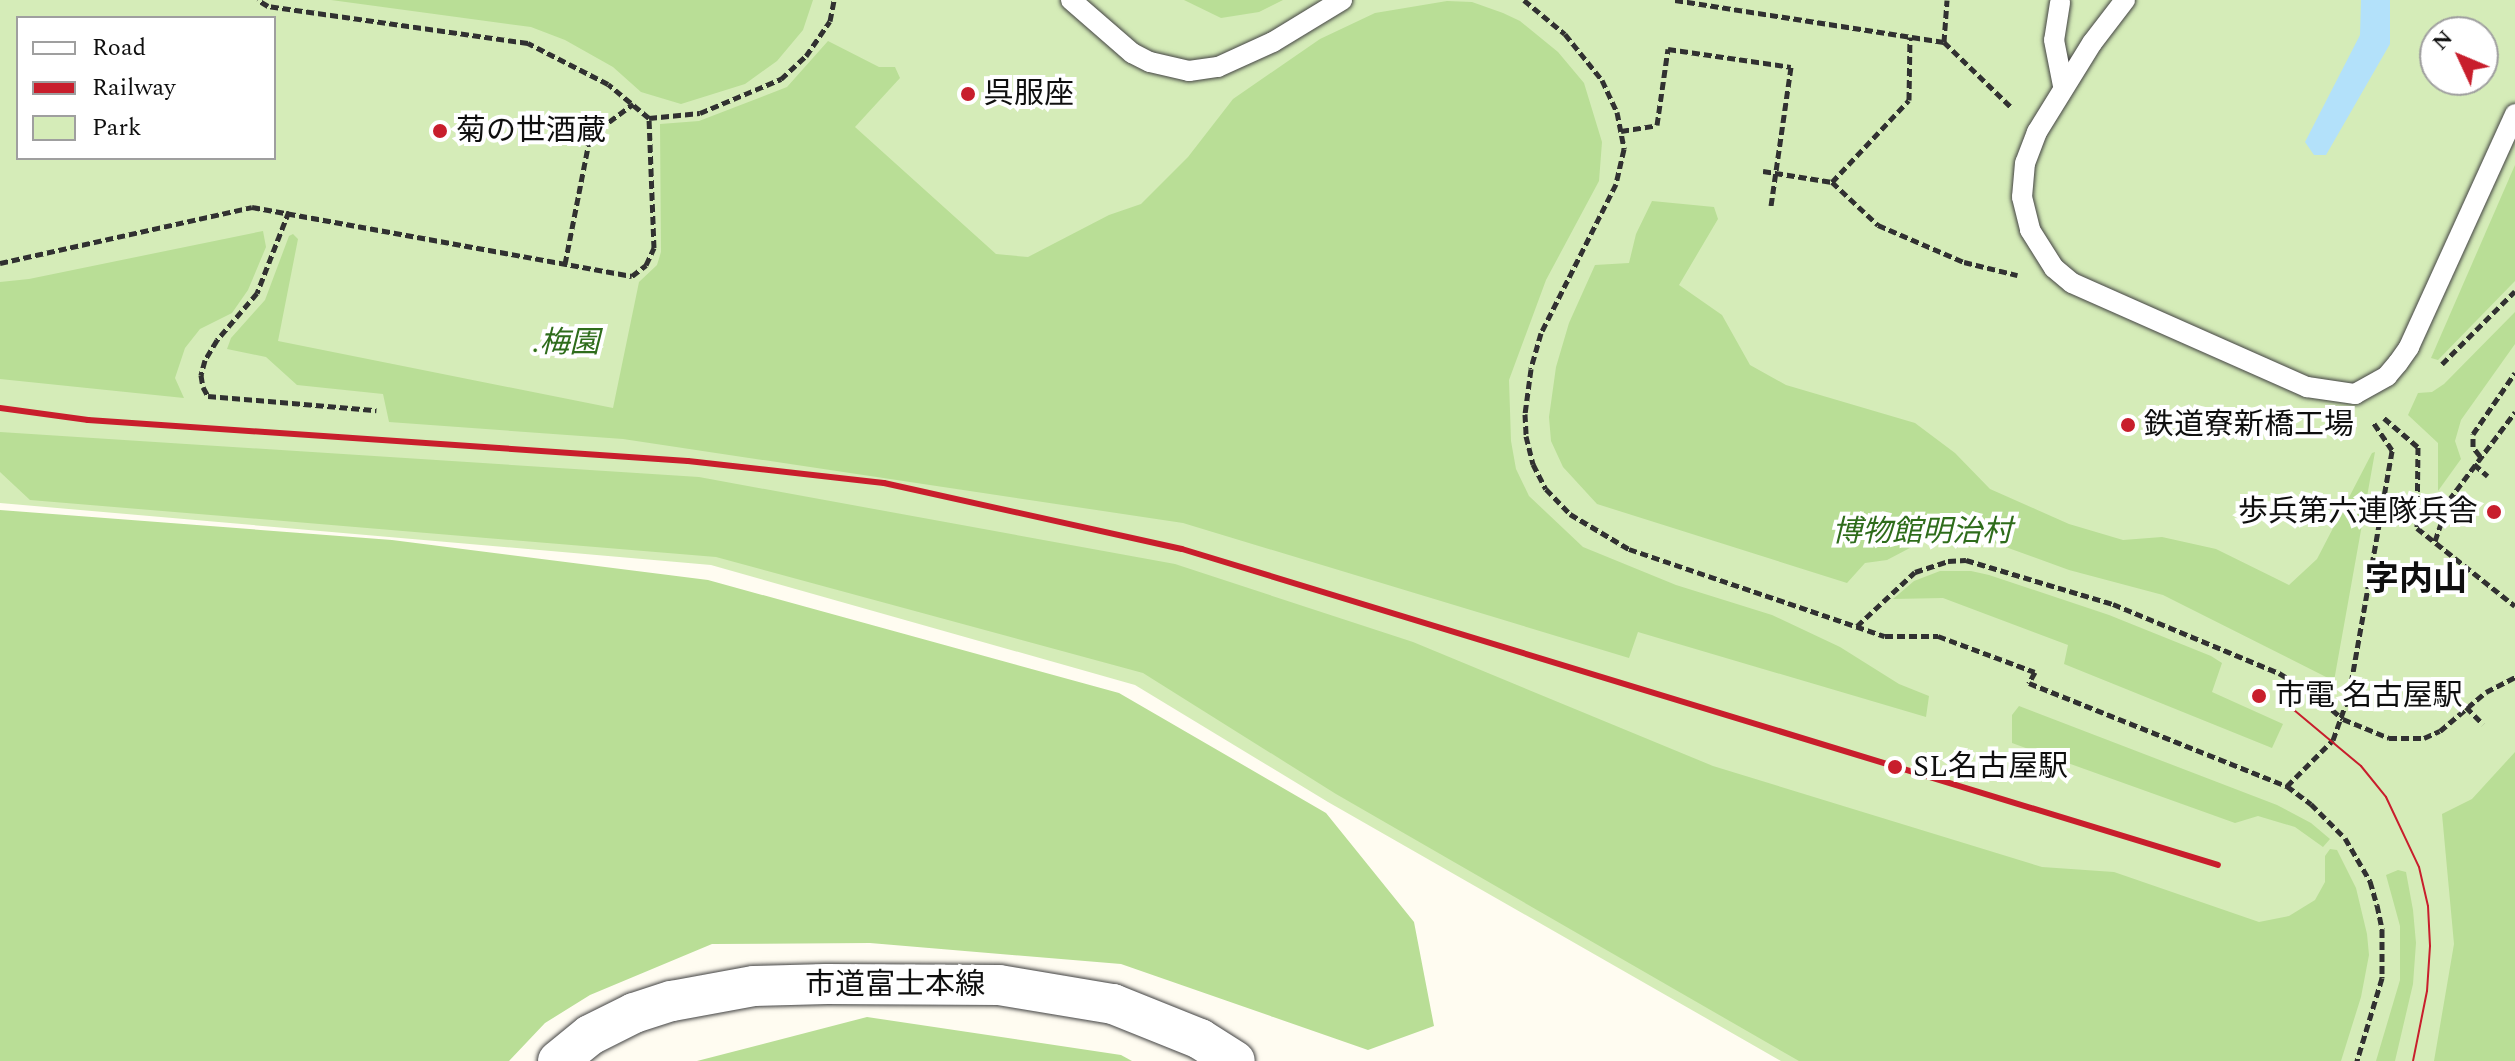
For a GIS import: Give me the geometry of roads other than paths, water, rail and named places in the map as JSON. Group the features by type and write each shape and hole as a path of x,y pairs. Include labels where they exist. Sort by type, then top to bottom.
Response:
{"street":[{"name":"市道富士本線","path":"558,1061 590,1035 634,1013 672,1001 754,986 827,984 999,985 1113,1004 1200,1039 1235,1061"}],"lane":[{"path":"1071,0 1132,53 1150,62 1189,71 1218,67 1273,42 1342,0"},
{"path":"2125,0 2063,86 2037,132 2025,163 2022,197 2030,230 2040,250 2072,283 2307,387 2331,394 2355,394 2387,376 2398,363 2409,347 2515,114"},
{"path":"2060,3 2054,40 2063,86"}],"water":[{"path":"2361,0 2390,0 2390,44 2326,155 2314,155 2305,142 2360,35"}],"tram line":[{"path":"2294,710 2361,766 2386,797 2419,867 2428,906 2430,946 2427,991 2413,1061"}],"railway":[{"path":"0,408 88,420 688,461 884,483 1182,549 2218,865"}],"place":[{"name":"呉服座","path":"968,94"},
{"name":"菊の世酒蔵","path":"440,131"},
{"name":"鉄道寮新橋工場","path":"2128,425"},
{"name":"歩兵第六連隊兵舎","path":"2494,512"},
{"name":"市電 名古屋駅","path":"2259,696"},
{"name":"SL名古屋駅","path":"1895,767"}],"district":[{"name":"字内山","path":"2416,581"}],"park label":[{"name":".梅園","path":"566,343"},
{"name":"博物館明治村","path":"1922,532"}]}
